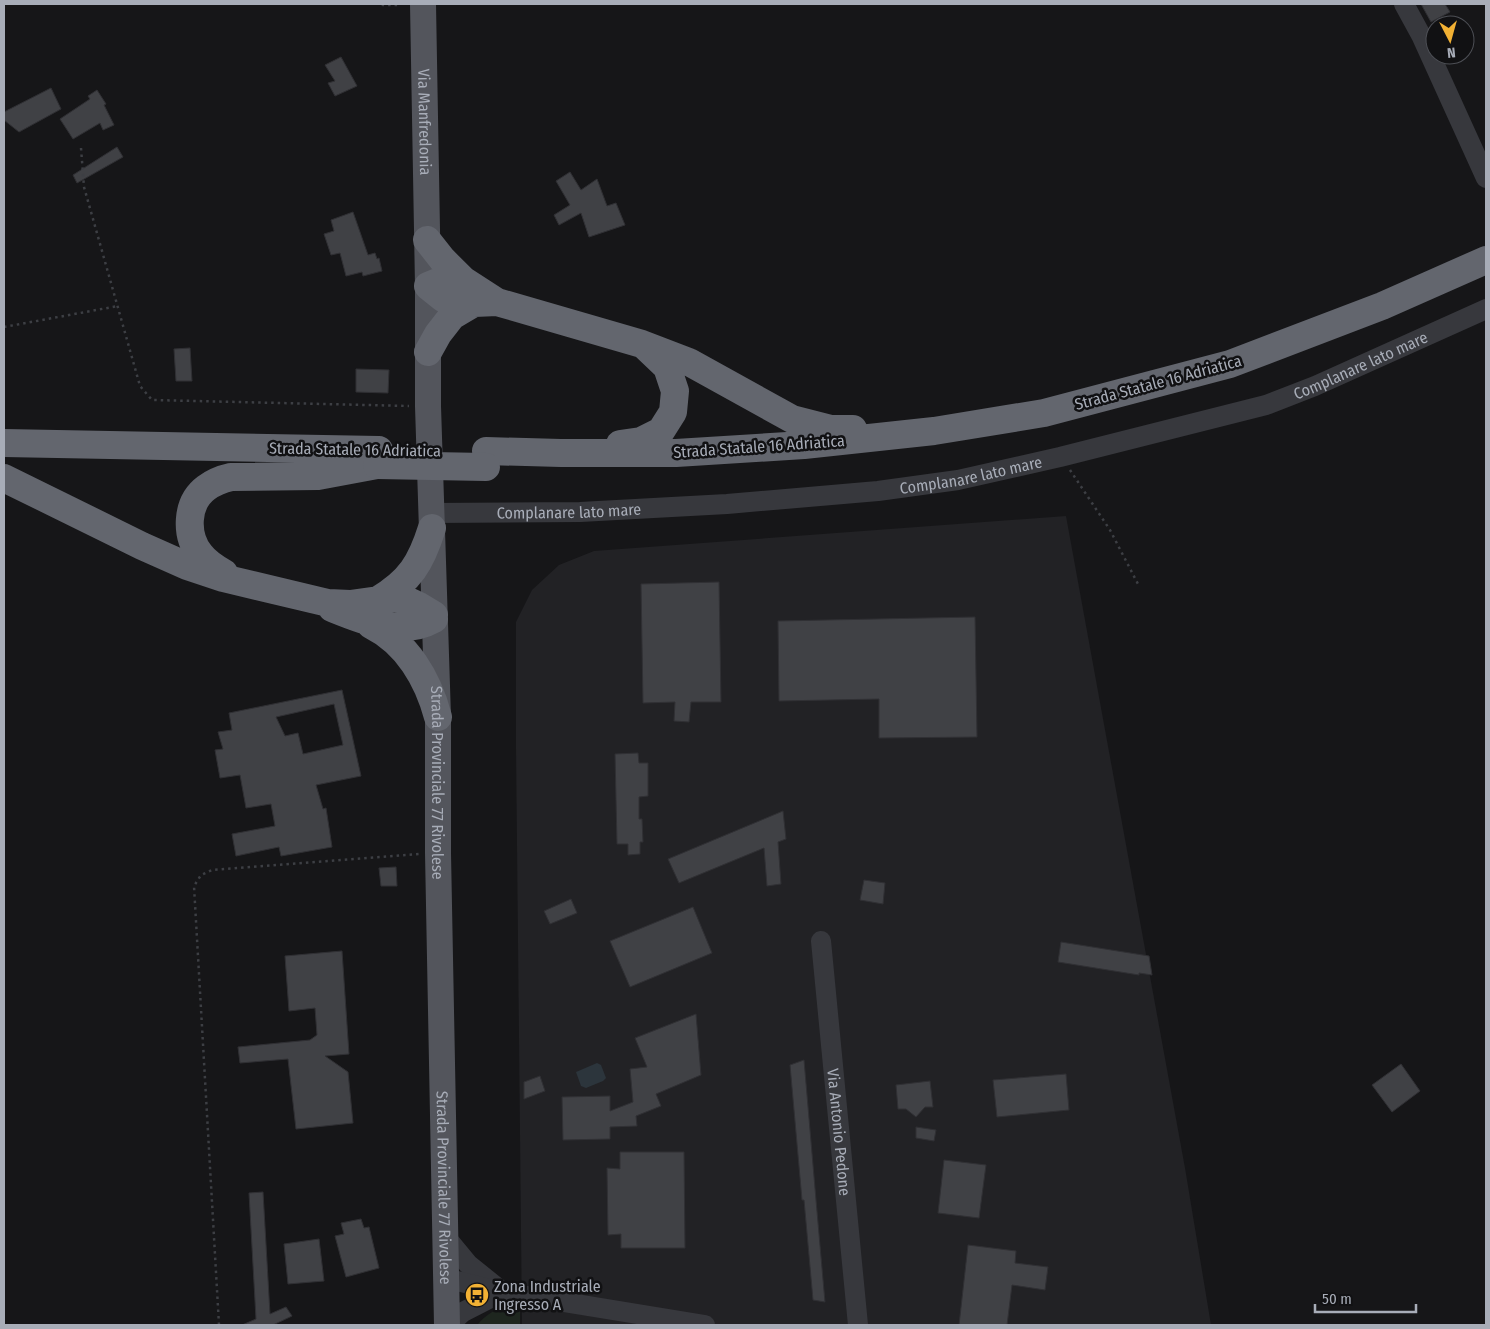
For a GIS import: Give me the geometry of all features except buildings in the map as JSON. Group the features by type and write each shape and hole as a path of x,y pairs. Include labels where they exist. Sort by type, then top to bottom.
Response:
{"highway":[{"path":"427,240 442,260 478,295"},
{"name":"Strada Statale 16 Adriatica","path":"4,443 378,457 486,459 562,453 676,453 745,449 804,445 934,430 1044,413 1230,364 1382,306 1486,260"},
{"name":"Strada Statale 16 Adriatica","path":"486,459 561,470 674,470 806,462 938,446 1046,429 1234,381 1389,322 1486,278"},
{"path":"428,286 445,279 478,295 642,344 688,362 792,419 831,429 934,430"},
{"path":"428,352 438,334 452,316 478,295"},
{"path":"562,453 641,441 661,431 673,412 675,391 667,367 642,344"},
{"path":"244,582 212,565 200,554 194,544 190,527 191,510 197,498 207,487 222,479 231,477 318,476 378,457"},
{"name":"Strada Statale 16 Adriatica","path":"4,459 378,457"},
{"path":"4,478 172,560 203,572 328,603 350,604 393,598 406,600 419,606 434,617 420,625 402,628 356,618"},
{"path":"378,600 392,592 413,570 426,544 431,520"},
{"path":"305,597 379,628 392,638 404,649 414,664 434,704 438,717"}],"main road":[{"name":"Via Manfredonia","path":"423,4 427,240"},
{"name":"Strada Provinciale 77 Rivolese","path":"427,240 428,406 438,717 438,853 444,1235 448,1325"}],"street":[{"path":"1404,4 1422,37 1486,178"},
{"name":"Complanare lato mare","path":"431,520 727,504 878,491 958,480 1060,457 1266,405 1316,386 1486,309"},
{"name":"Via Antonio Pedone","path":"821,941 858,1325"},
{"path":"444,1235 468,1264 502,1292"},
{"path":"446,1288 502,1292 705,1325"},
{"path":"448,1325 463,1312 502,1292"}],"path":[{"path":"382,4 401,4"},
{"path":"81,148 84,187 140,386 152,400 428,406"},
{"path":"4,327 118,306"},
{"path":"1060,457 1110,530 1138,584"},
{"path":"219,1325 194,886 201,876 212,870 438,853"}],"shaded area":[{"path":"1066,516 1185,1168 1211,1325 522,1325 516,622 532,590 559,565 594,551"},
{"path":"597,1063 601,1065 606,1078 586,1088 581,1086 576,1072"},
{"path":"514,1305 520,1312 520,1325 477,1325 494,1311"}],"place":[{"name":"Zona Industriale Ingresso A","path":"477,1295"}]}
